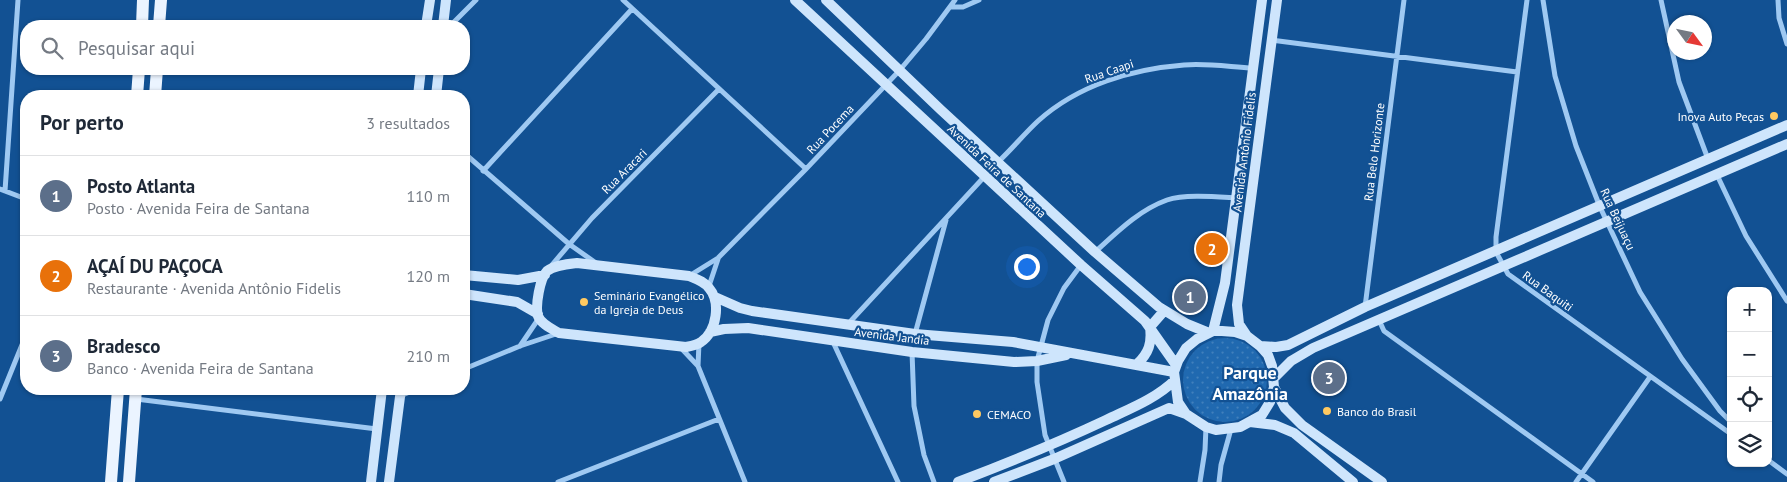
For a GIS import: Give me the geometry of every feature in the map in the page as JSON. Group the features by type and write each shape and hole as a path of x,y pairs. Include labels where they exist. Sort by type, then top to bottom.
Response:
{"main road":[{"path":"142,20 143,0"},
{"path":"159,20 161,0"},
{"path":"427,20 430,0"},
{"path":"444,20 446,0"},
{"name":"Avenida Feira de Santana","path":"794,0 1150,327 1175,372"},
{"name":"Avenida Feira de Santana","path":"826,0 899,71 1096,252 1164,311 1187,324 1211,332"},
{"name":"Avenida Antônio Fidelis","path":"1211,332 1225,283 1262,0"},
{"name":"Avenida Antônio Fidelis","path":"1247,336 1239,324 1237,305 1277,0"},
{"path":"138,90 139,75"},
{"path":"155,90 157,75"},
{"path":"419,90 420,75"},
{"path":"436,90 438,75"},
{"path":"1260,346 1288,345 1365,307 1787,125"},
{"path":"994,482 1054,459 1170,408 1186,414 1206,427 1216,430 1231,429 1250,422 1262,415 1270,402 1274,382 1291,361 1313,348 1787,144"},
{"path":"470,276 518,280 546,273 564,264 577,263 688,276 708,286 715,297 716,309 710,332 699,343 686,348 559,333 517,302 470,295"},
{"path":"538,316 538,296 546,273"},
{"name":"Avenida Jandia","path":"715,297 752,311 914,334 1012,342 1175,372"},
{"path":"1137,364 1143,359 1150,346 1150,327 1164,311"},
{"name":"Avenida Jandia","path":"710,332 724,329 748,328 833,342 1014,362 1037,361 1071,354"},
{"path":"958,482 1049,447 1162,392 1175,372 1186,348 1197,339 1211,332 1235,332 1247,336 1260,346 1270,360 1274,382 1285,408 1302,425 1382,482"},
{"path":"1175,372 1178,402 1186,414"},
{"path":"111,482 118,395"},
{"path":"129,482 135,395"},
{"path":"370,482 381,395"},
{"path":"389,482 400,395"},
{"path":"1133,407 1145,409 1146,413 1140,420"},
{"path":"1250,422 1275,425 1294,433 1349,481"}],"street":[{"path":"18,0 3,190 20,197"},
{"path":"456,20 476,0"},
{"path":"622,0 806,169"},
{"name":"Rua Pocema","path":"688,276 718,258 806,169 899,71 955,0"},
{"path":"950,7 963,7 979,0"},
{"name":"Rua Belo Horizonte","path":"1365,307 1404,0"},
{"path":"1496,252 1496,237 1527,0"},
{"name":"Rua Beijuaçu","path":"1543,0 1555,76 1576,146 1600,207 1640,292 1682,359 1727,418"},
{"path":"1661,0 1679,82 1708,159"},
{"path":"1778,0 1779,18 1787,44"},
{"path":"484,170 632,9"},
{"path":"1271,40 1517,72"},
{"name":"Rua Caapi","path":"998,162 1039,121 1066,100 1097,84 1131,72 1186,64 1253,68"},
{"name":"Rua Aracari","path":"546,273 568,244 592,218 720,89"},
{"path":"470,158 568,244 600,265"},
{"path":"1717,175 1746,236 1787,301"},
{"path":"848,324 985,176"},
{"path":"1096,252 1130,220 1168,200 1203,196 1237,198"},
{"path":"914,334 946,217"},
{"name":"Rua Baquiti","path":"1496,252 1508,274 1727,431"},
{"name":"Rua Pocema","path":"708,286 718,258"},
{"path":"1064,482 1045,435 1037,382 1037,361 1048,320 1064,288 1081,265"},
{"path":"520,346 538,316"},
{"path":"1379,320 1384,331 1593,482"},
{"path":"470,367 520,346 559,333"},
{"path":"833,342 898,482"},
{"path":"698,366 699,343"},
{"path":"680,347 698,366 744,482"},
{"path":"0,399 20,349"},
{"path":"912,352 914,406 924,456 934,482"},
{"path":"1576,482 1650,377"},
{"path":"142,395 377,429"},
{"path":"558,482 719,419"},
{"path":"1200,482 1205,450 1206,427"},
{"path":"1219,482 1221,465 1231,429"},
{"path":"1772,463 1787,474"}],"shaded area":[{"path":"1225,338 1241,341 1255,350 1264,364 1267,380 1264,396 1255,410 1241,419 1225,422 1209,419 1195,410 1186,396 1183,380 1186,364 1195,350 1209,341"}],"place":[{"name":"Inova Auto Peças","path":"1774,116"},
{"name":"AÇAÍ DU PAÇOCA","path":"1212,249"},
{"name":"Posto Atlanta","path":"1190,297"},
{"name":"Seminário Evangélico da Igreja de Deus","path":"584,302"},
{"name":"Bradesco","path":"1329,378"},
{"name":"Banco do Brasil","path":"1327,411"},
{"name":"CEMACO","path":"977,414"}],"district":[{"name":"Parque Amazônia","path":"1250,382"}]}
